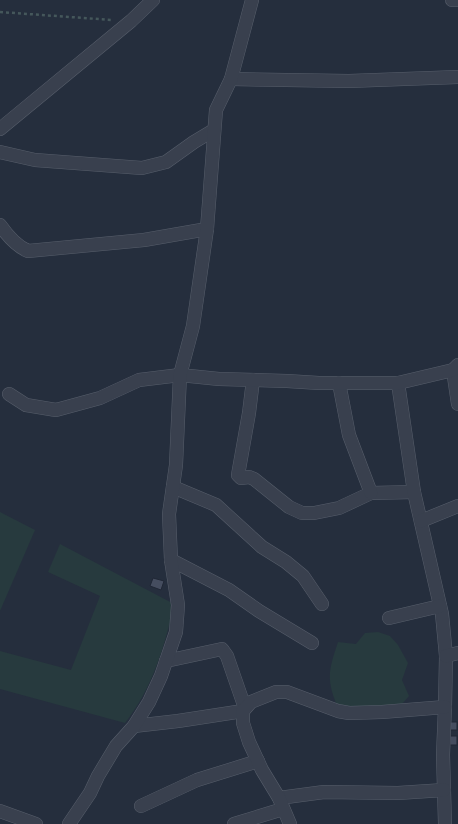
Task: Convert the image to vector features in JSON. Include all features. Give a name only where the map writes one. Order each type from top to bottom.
[{"type":"street","points":[[0,129],[131,21],[153,0]]},
{"type":"street","points":[[71,823],[90,793],[98,776],[116,746],[134,726],[149,702],[161,676],[176,632],[178,605],[171,560],[169,514],[176,465],[180,375],[193,326],[207,229],[216,110],[231,79],[252,0]]},
{"type":"street","points":[[452,0],[458,0]]},
{"type":"street","points":[[231,79],[349,81],[458,77]]},
{"type":"street","points":[[0,152],[35,160],[142,168],[166,162],[214,130]]},
{"type":"street","points":[[0,225],[7,235],[21,248],[28,250],[144,240],[207,229]]},
{"type":"street","points":[[9,394],[26,405],[56,410],[100,398],[139,380],[180,375],[219,379],[339,383],[398,383],[455,367],[458,404]]},
{"type":"street","points":[[253,380],[238,475],[241,478],[249,477],[254,479],[289,507],[302,513],[314,513],[339,508],[371,493],[414,492]]},
{"type":"street","points":[[339,383],[349,435],[371,493]]},
{"type":"street","points":[[398,383],[414,492],[452,654],[445,707],[443,755],[445,824]]},
{"type":"street","points":[[173,487],[216,505],[262,547],[286,562],[303,576],[322,604]]},
{"type":"street","points":[[421,521],[458,506]]},
{"type":"street","points":[[171,560],[229,590],[260,612],[312,643]]},
{"type":"street","points":[[389,618],[440,606]]},
{"type":"street","points":[[166,661],[222,649],[227,656],[244,709],[243,723],[249,742],[269,783],[281,803],[290,824]]},
{"type":"street","points":[[134,726],[178,721],[244,709],[251,702],[276,692],[292,693],[338,712],[349,713],[445,707]]},
{"type":"street","points":[[141,806],[197,780],[258,761]]},
{"type":"street","points":[[234,824],[281,803],[324,792],[398,793],[444,790]]},
{"type":"street","points":[[0,811],[36,824]]},
{"type":"path","points":[[0,12],[131,21]]},
{"type":"green space","points":[[0,512],[35,530],[0,611]]},
{"type":"green space","points":[[60,544],[174,604],[162,651],[150,681],[143,696],[125,723],[0,689],[0,651],[71,670],[100,596],[48,572]]},
{"type":"green space","points":[[378,632],[390,636],[398,645],[408,663],[402,680],[409,696],[402,704],[390,710],[339,710],[330,683],[330,669],[338,642],[356,644],[365,633]]},
{"type":"building","points":[[153,578],[164,581],[161,590],[150,586]]},
{"type":"building","points":[[450,722],[457,722],[457,730],[450,730]]},
{"type":"building","points":[[450,736],[457,736],[457,745],[450,745]]}]
